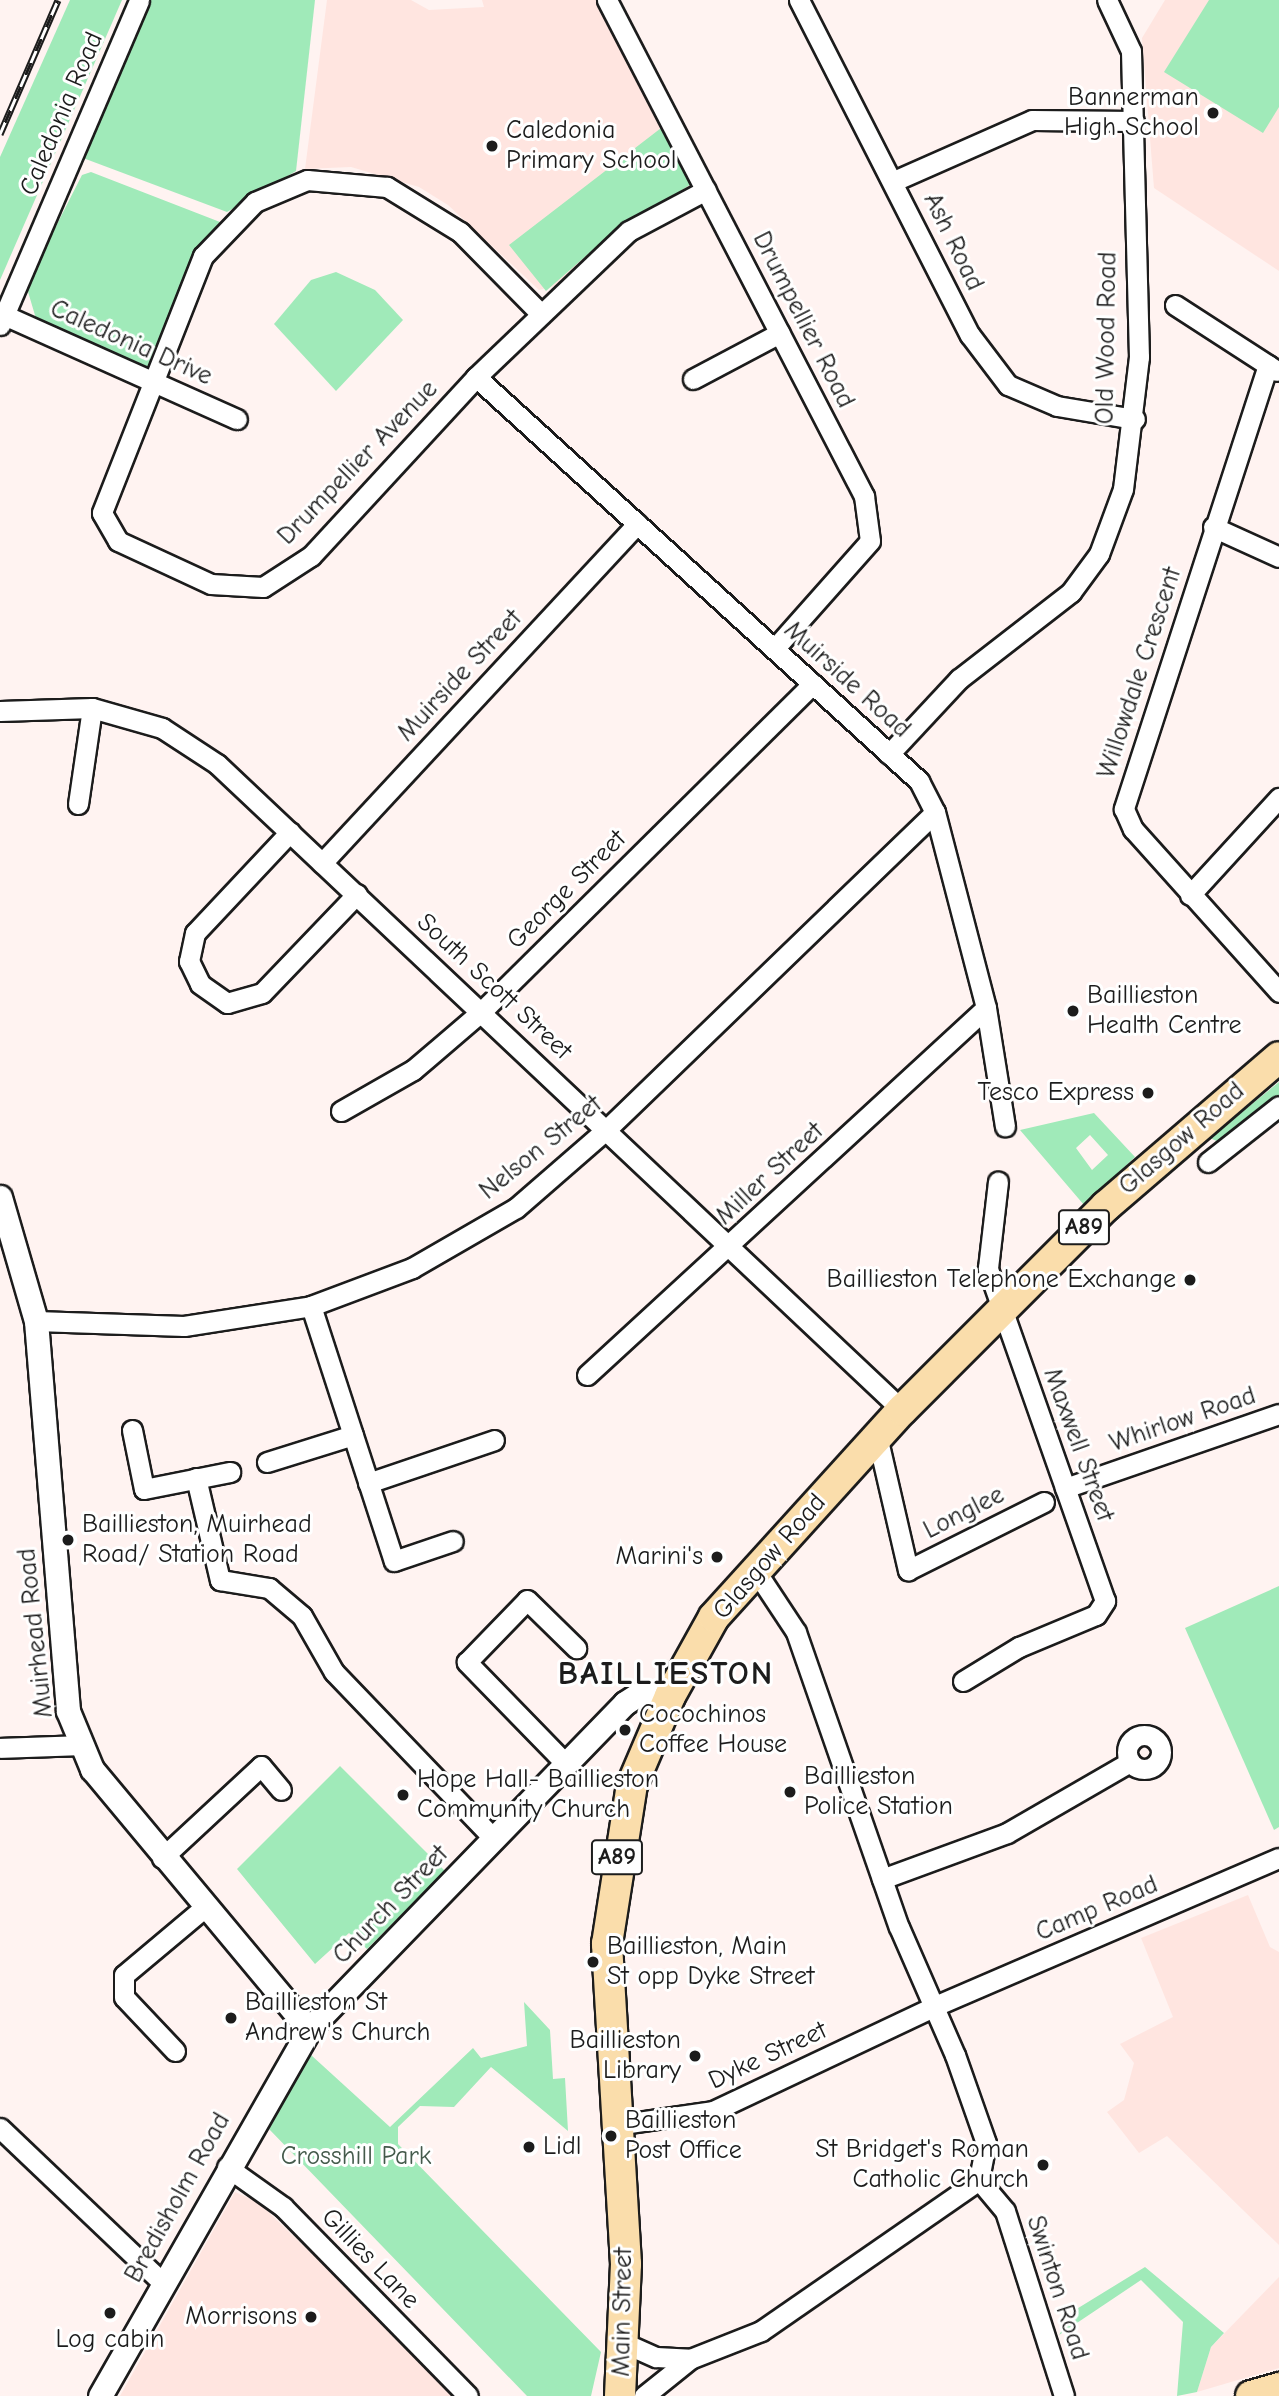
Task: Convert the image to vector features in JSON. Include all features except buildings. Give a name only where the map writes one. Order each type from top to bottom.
[{"type":"main road","name":"Glasgow Road","points":[[624,2228],[607,1944],[612,1880],[632,1785],[670,1696],[714,1617],[877,1436],[1001,1307],[1148,1168],[1279,1057]]},
{"type":"main road","name":"Main Street","points":[[620,2396],[624,2343],[624,2228]]},
{"type":"main road","points":[[1251,2396],[1279,2388]]},
{"type":"street","name":"Caledonia Road","points":[[2,320],[139,0]]},
{"type":"street","name":"Drumpellier Road","points":[[607,0],[864,496],[870,541],[774,649]]},
{"type":"street","name":"Ash Road","points":[[799,0],[894,181],[970,335],[1008,384],[1057,406],[1135,419]]},
{"type":"street","name":"Old Wood Road","points":[[889,754],[959,679],[1071,592],[1099,554],[1123,489],[1135,419],[1134,121],[1131,51],[1107,0]]},
{"type":"street","points":[[894,181],[1032,120],[1134,121]]},
{"type":"street","name":"Drumpellier Avenue","points":[[541,314],[460,232],[387,187],[307,180],[255,202],[217,238],[203,256],[149,380],[102,513],[118,541],[211,584],[263,587],[311,556],[476,377],[629,231],[706,190]]},
{"type":"street","points":[[1175,305],[1273,368]]},
{"type":"street","name":"Caledonia Drive","points":[[2,320],[237,419]]},
{"type":"street","points":[[693,379],[780,333]]},
{"type":"street","name":"Willowdale Crescent","points":[[1273,368],[1213,527],[1125,809],[1133,829],[1279,992]]},
{"type":"street","name":"Muirside Road","points":[[476,377],[919,781],[935,812],[986,1007],[1005,1126]]},
{"type":"street","name":"Muirside Street","points":[[322,863],[637,524]]},
{"type":"street","points":[[1213,527],[1279,557]]},
{"type":"street","name":"George Street","points":[[341,1111],[414,1070],[482,1011],[812,684]]},
{"type":"street","points":[[78,804],[92,708]]},
{"type":"street","name":"South Scott Street","points":[[0,711],[92,708],[162,728],[217,764],[482,1011],[902,1410]]},
{"type":"street","points":[[1190,895],[1279,798]]},
{"type":"street","name":"Nelson Street","points":[[36,1321],[184,1326],[311,1306],[412,1268],[516,1208],[607,1129],[935,812]]},
{"type":"street","points":[[290,832],[195,933],[189,961],[200,984],[227,1003],[262,993],[357,894]]},
{"type":"street","name":"Miller Street","points":[[587,1375],[732,1247],[986,1007]]},
{"type":"street","name":"Glasgow Road","points":[[1208,1162],[1279,1106]]},
{"type":"street","name":"Maxwell Street","points":[[963,1681],[1019,1647],[1096,1615],[1105,1601],[988,1268],[998,1182]]},
{"type":"street","name":"Muirhead Road","points":[[0,1197],[36,1321],[68,1711],[81,1745],[162,1858],[309,2029]]},
{"type":"street","points":[[311,1306],[394,1560],[453,1541]]},
{"type":"street","name":"Whirlow Road","points":[[1065,1488],[1279,1414]]},
{"type":"street","points":[[132,1430],[144,1489],[230,1472]]},
{"type":"street","points":[[267,1462],[353,1436]]},
{"type":"street","name":"Longlee","points":[[877,1436],[908,1570],[1044,1502]]},
{"type":"street","points":[[369,1483],[494,1440]]},
{"type":"street","points":[[196,1478],[220,1580],[269,1588],[302,1616],[334,1672],[494,1839]]},
{"type":"street","points":[[644,2396],[690,2359],[761,2331],[979,2180],[986,2143],[882,1879],[796,1632],[755,1570]]},
{"type":"street","points":[[567,1765],[467,1662],[527,1600],[576,1648]]},
{"type":"street","name":"Church Street","points":[[309,2029],[625,1703],[639,1694],[670,1696]]},
{"type":"street","points":[[0,1748],[81,1745]]},
{"type":"street","points":[[882,1879],[1007,1833],[1130,1762]]},
{"type":"street","points":[[162,1858],[261,1766],[281,1790]]},
{"type":"street","name":"Camp Road","points":[[934,2006],[1279,1858]]},
{"type":"street","points":[[175,2051],[124,1997],[124,1975],[205,1908]]},
{"type":"street","name":"Dyke Street","points":[[616,2125],[713,2111],[934,2006]]},
{"type":"street","name":"Bredisholm Road","points":[[100,2396],[227,2167],[309,2029]]},
{"type":"street","points":[[0,2128],[163,2283]]},
{"type":"street","name":"Gillies Lane","points":[[227,2167],[284,2207],[468,2396]]},
{"type":"street","name":"Swinton Road","points":[[979,2180],[1006,2211],[1064,2396]]},
{"type":"street","points":[[624,2343],[656,2357],[690,2359]]},
{"type":"shaded area","name":"Caledonia Primary School","points":[[327,0],[411,0],[429,10],[484,7],[482,0],[602,0],[694,182],[652,217],[603,240],[559,285],[539,290],[448,205],[419,187],[351,167],[305,169]]},
{"type":"shaded area","name":"Bannerman High School","points":[[1165,0],[1279,0],[1279,271],[1154,188],[1142,38]]},
{"type":"shaded area","points":[[1248,1895],[1270,1947],[1279,1952],[1279,2245],[1167,2136],[1139,2153],[1107,2112],[1124,2100],[1134,2063],[1120,2044],[1173,2017],[1141,1938]]},
{"type":"shaded area","points":[[235,2192],[258,2202],[459,2396],[120,2396]]},
{"type":"shaded area","points":[[1279,2277],[1279,2368],[1197,2392],[1211,2347]]},
{"type":"green space","points":[[70,0],[122,0],[0,280],[0,157]]},
{"type":"green space","points":[[150,0],[315,0],[296,171],[227,212],[83,158]]},
{"type":"green space","points":[[1209,0],[1279,0],[1279,107],[1263,133],[1164,72]]},
{"type":"green space","points":[[665,125],[694,182],[595,248],[546,291],[509,245]]},
{"type":"green space","points":[[91,172],[220,222],[197,252],[148,370],[37,322],[26,285],[82,175]]},
{"type":"green space","points":[[336,272],[375,290],[403,320],[336,391],[274,324],[311,280]]},
{"type":"green space","points":[[1279,1082],[1279,1101],[1221,1143],[1210,1138]]},
{"type":"green space","points":[[1094,1113],[1135,1157],[1084,1205],[1020,1130]],"holes":[[[1090,1135],[1108,1155],[1092,1170],[1076,1148]]]},
{"type":"green space","points":[[1279,1586],[1279,1827],[1274,1830],[1185,1628]]},
{"type":"green space","points":[[340,1766],[445,1871],[367,1949],[349,1933],[315,1964],[237,1869]]},
{"type":"green space","name":"Crosshill Park","points":[[524,2002],[550,2030],[553,2079],[565,2078],[568,2131],[491,2067],[454,2107],[420,2106],[398,2127],[398,2144],[601,2352],[591,2396],[527,2396],[269,2129],[311,2055],[390,2127],[473,2048],[481,2058],[527,2046]]},
{"type":"green space","points":[[1145,2267],[1224,2333],[1211,2347],[1197,2392],[1177,2396],[1183,2322],[1141,2280],[1059,2335],[1075,2310]]},
{"type":"railway","points":[[0,134],[58,0]]},
{"type":"place","name":"Bannerman High School","points":[[1213,113]]},
{"type":"place","name":"Caledonia Primary School","points":[[492,146]]},
{"type":"place","name":"Baillieston Health Centre","points":[[1073,1011]]},
{"type":"place","name":"Tesco Express","points":[[1148,1093]]},
{"type":"place","name":"Baillieston Telephone Exchange","points":[[1190,1280]]},
{"type":"place","name":"Baillieston, Muirhead Road/ Station Road","points":[[68,1540]]},
{"type":"place","name":"Marini's","points":[[717,1557]]},
{"type":"place","name":"Cocochinos Coffee House","points":[[625,1730]]},
{"type":"place","name":"Baillieston Police Station","points":[[790,1792]]},
{"type":"place","name":"Hope Hall- Baillieston Community Church","points":[[403,1795]]},
{"type":"place","name":"Baillieston, Main St opp Dyke Street","points":[[593,1962]]},
{"type":"place","name":"Baillieston St Andrew's Church","points":[[231,2018]]},
{"type":"place","name":"Baillieston Library","points":[[695,2056]]},
{"type":"place","name":"Baillieston Post Office","points":[[611,2136]]},
{"type":"place","name":"Lidl","points":[[529,2147]]},
{"type":"place","name":"St Bridget's Roman Catholic Church","points":[[1043,2165]]},
{"type":"place","name":"Log cabin","points":[[110,2313]]},
{"type":"place","name":"Morrisons","points":[[311,2317]]},
{"type":"district","name":"BAILLIESTON","points":[[666,1674]]}]
